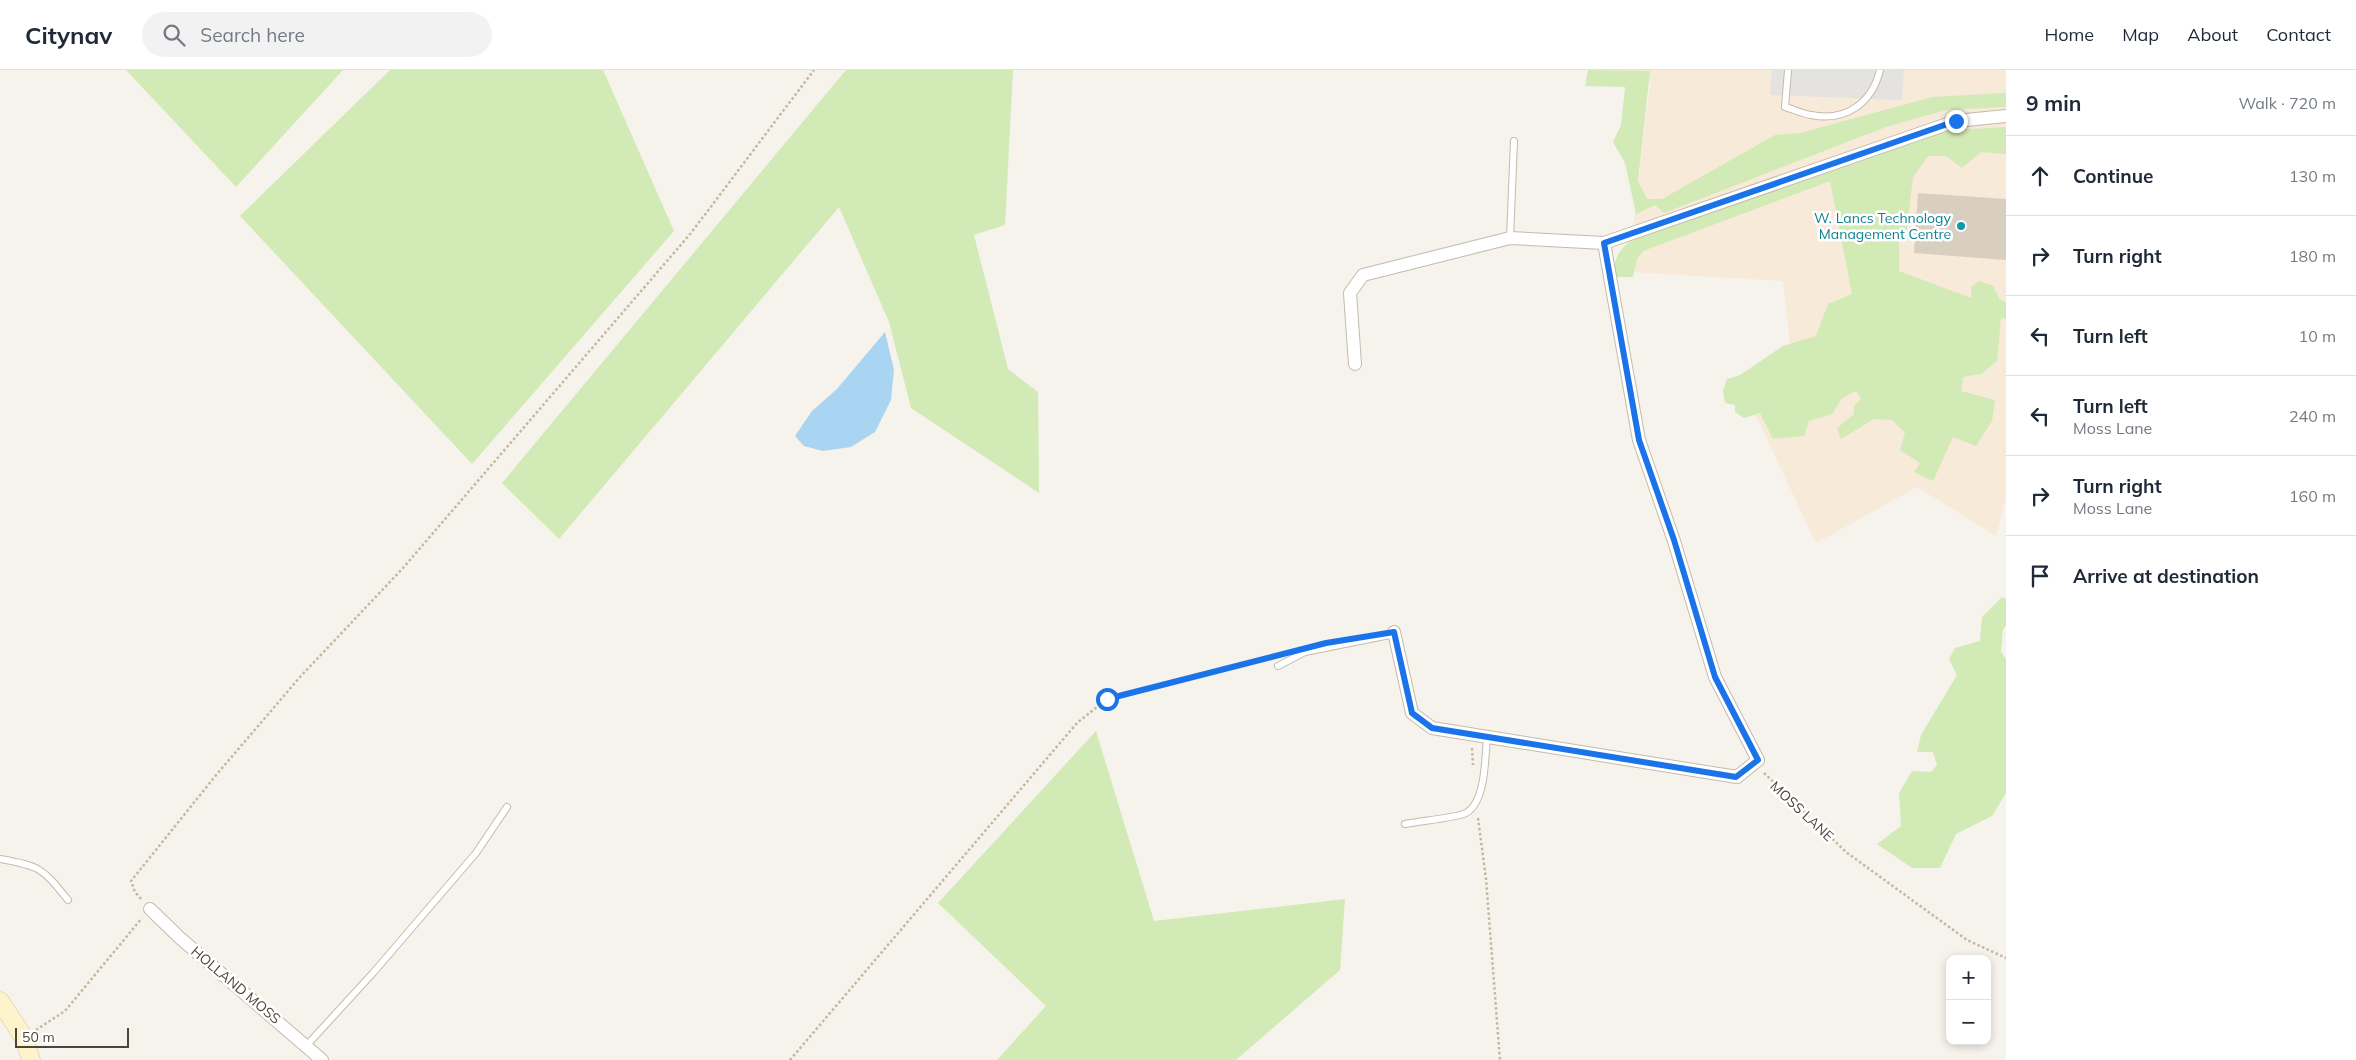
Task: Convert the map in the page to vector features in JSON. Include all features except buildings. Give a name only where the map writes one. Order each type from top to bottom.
[{"type":"street","points":[[1355,364],[1350,293],[1363,275],[1510,238],[1604,243],[1956,121],[2006,116]]},
{"type":"street","points":[[1395,633],[1412,713],[1432,728],[1736,777],[1758,760],[1715,677],[1674,540],[1639,440],[1604,243]]},
{"type":"street","name":"HOLLAND MOSS","points":[[150,908],[180,938],[307,1045],[322,1060]]},
{"type":"street","points":[[0,1000],[24,1038],[31,1060]]},
{"type":"lane","points":[[1788,70],[1785,107],[1811,115],[1835,116],[1864,103],[1876,87],[1880,70]]},
{"type":"lane","points":[[1510,238],[1514,141]]},
{"type":"lane","points":[[1278,666],[1305,652],[1395,633]]},
{"type":"lane","points":[[1405,824],[1466,813],[1476,803],[1481,788],[1487,737]]},
{"type":"lane","points":[[307,1045],[373,973],[476,853],[507,807]]},
{"type":"lane","points":[[0,859],[25,863],[45,872],[68,900]]},
{"type":"path","points":[[24,1038],[65,1011],[150,908],[135,892],[132,881],[217,774],[287,692],[416,553],[685,241],[814,70]]},
{"type":"path","points":[[790,1060],[1078,723],[1107,699],[1280,654]]},
{"type":"path","points":[[1471,734],[1474,773]]},
{"type":"path","name":"MOSS LANE","points":[[1758,760],[1767,777],[1846,852],[1967,940],[2006,958]]},
{"type":"path","points":[[1476,803],[1486,879],[1500,1060]]},
{"type":"shaded area","points":[[1613,70],[2006,70],[2006,498],[1996,536],[1917,487],[1816,543],[1741,384],[1790,346],[1783,281],[1628,272],[1650,82]]},
{"type":"shaded area","points":[[1772,70],[1904,70],[1902,100],[1770,95]]},
{"type":"green space","points":[[126,70],[343,70],[236,187]]},
{"type":"green space","points":[[390,70],[603,70],[674,231],[472,464],[240,216]]},
{"type":"green space","points":[[846,70],[1013,70],[1005,225],[974,235],[1008,369],[1038,392],[1039,493],[911,408],[889,322],[839,207],[559,539],[502,483]]},
{"type":"green space","points":[[1588,70],[1650,71],[1638,181],[1647,199],[1662,199],[1775,135],[1800,133],[1932,97],[2006,93],[2006,107],[1946,110],[1886,127],[1664,213],[1655,205],[1636,214],[1625,163],[1613,142],[1621,125],[1625,87],[1585,86]]},
{"type":"green space","points":[[2006,127],[2006,154],[1981,152],[1962,168],[1946,156],[1928,156],[1913,177],[1906,236],[1899,237],[1899,271],[1971,298],[1971,287],[1979,281],[1993,286],[2000,300],[2006,302],[2006,319],[2001,318],[1997,361],[1981,374],[1963,377],[1961,391],[1995,400],[1992,421],[1976,446],[1953,437],[1933,481],[1914,472],[1920,463],[1900,450],[1905,433],[1892,420],[1874,419],[1841,439],[1837,428],[1854,414],[1854,406],[1861,399],[1856,391],[1842,398],[1832,414],[1809,421],[1804,436],[1773,439],[1760,413],[1744,418],[1735,412],[1735,405],[1725,403],[1723,391],[1727,379],[1740,375],[1783,346],[1816,336],[1828,304],[1852,294],[1830,181],[1643,251],[1637,259],[1633,277],[1613,277],[1618,254],[1625,245],[1636,238],[1919,132]]},
{"type":"green space","points":[[2002,597],[2006,599],[2006,626],[2003,629],[2001,652],[2006,659],[2006,793],[1992,816],[1956,834],[1940,868],[1912,868],[1877,844],[1901,826],[1899,793],[1912,771],[1931,772],[1937,765],[1933,752],[1917,752],[1921,735],[1957,675],[1949,659],[1955,648],[1980,641],[1982,617]]},
{"type":"green space","points":[[1096,731],[1154,921],[1345,899],[1340,970],[1236,1060],[997,1060],[1046,1006],[938,903]]},
{"type":"water","points":[[885,332],[894,370],[891,400],[875,432],[851,447],[823,451],[804,446],[795,436],[812,411],[837,389]]},
{"type":"place","name":"W. Lancs Technology Management Centre","points":[[1961,226]]},
{"type":"route","points":[[1107,699],[1326,643],[1394,632],[1412,713],[1432,728],[1736,777],[1758,760],[1715,677],[1674,540],[1639,440],[1604,243],[1956,121]]}]
